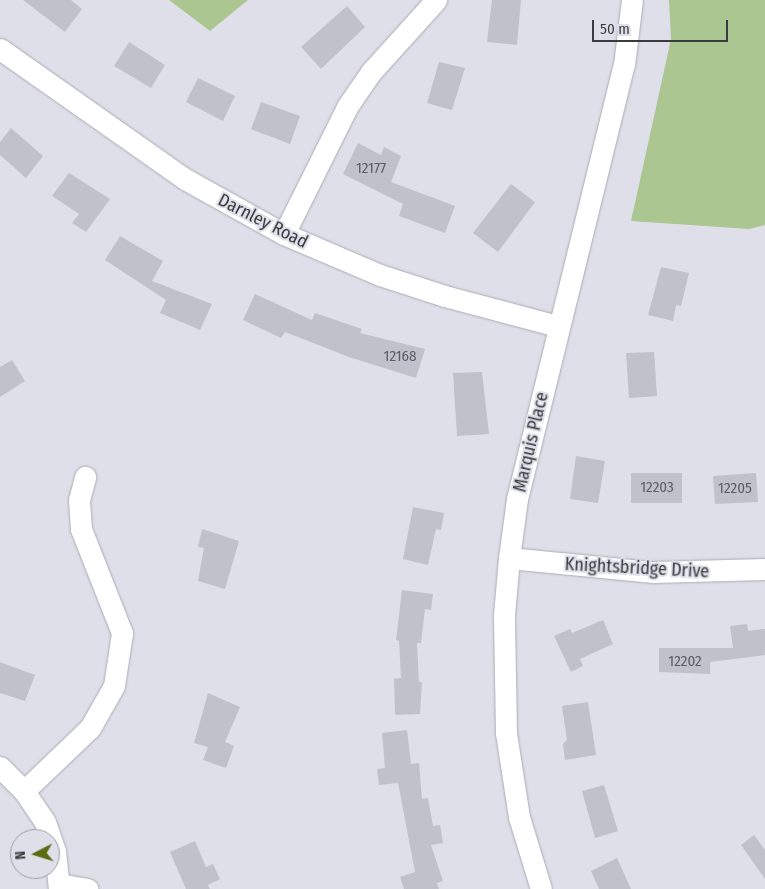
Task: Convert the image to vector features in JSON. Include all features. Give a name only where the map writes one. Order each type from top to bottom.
[{"type":"street","points":[[284,234],[347,107],[371,72],[436,0]]},
{"type":"street","name":"Marquis Place","points":[[541,889],[519,817],[506,733],[504,615],[509,558],[517,499],[558,326],[624,65],[632,0]]},
{"type":"street","name":"Darnley Road","points":[[0,50],[186,179],[284,234],[390,278],[445,296],[558,326]]},
{"type":"street","points":[[24,791],[90,728],[114,686],[122,633],[81,529],[79,500],[86,477]]},
{"type":"street","name":"Knightsbridge Drive","points":[[509,558],[653,572],[765,569]]},
{"type":"street","points":[[0,767],[24,791],[45,822],[55,851],[59,886],[88,889]]},
{"type":"green space","points":[[169,0],[248,0],[210,31]]},
{"type":"green space","points":[[669,0],[765,0],[765,225],[749,229],[631,221],[671,39]]},
{"type":"building","points":[[23,0],[71,0],[82,9],[65,32]]},
{"type":"building","points":[[492,0],[521,0],[517,45],[487,42]]},
{"type":"building","points":[[347,6],[365,27],[321,69],[301,47]]},
{"type":"building","points":[[129,42],[165,65],[151,88],[114,66]]},
{"type":"building","points":[[439,62],[465,68],[452,110],[427,103]]},
{"type":"building","points":[[198,78],[235,96],[223,121],[186,102]]},
{"type":"building","points":[[261,102],[300,116],[290,144],[251,129]]},
{"type":"building","points":[[11,128],[43,156],[26,178],[0,155],[0,142]]},
{"type":"building","points":[[358,143],[381,155],[384,147],[401,156],[391,182],[455,206],[445,233],[399,216],[403,204],[343,174]]},
{"type":"building","points":[[69,173],[110,199],[86,232],[72,223],[79,214],[52,196]]},
{"type":"building","points":[[511,184],[535,202],[498,252],[473,233]]},
{"type":"building","points":[[120,236],[163,261],[152,281],[212,304],[200,330],[160,313],[166,300],[105,260]]},
{"type":"building","points":[[661,267],[689,273],[681,306],[676,305],[673,321],[648,315]]},
{"type":"building","points":[[255,294],[312,320],[315,313],[362,329],[360,333],[425,349],[416,378],[349,357],[285,332],[281,338],[243,320]]},
{"type":"building","points":[[654,352],[657,396],[629,398],[626,353]]},
{"type":"building","points":[[12,360],[25,381],[0,397],[0,367]]},
{"type":"building","points":[[482,372],[489,434],[457,436],[453,373]]},
{"type":"building","points":[[576,456],[605,461],[598,503],[570,499]]},
{"type":"building","points":[[631,473],[682,473],[682,503],[631,503]]},
{"type":"building","points":[[756,473],[758,502],[715,504],[713,476]]},
{"type":"building","points":[[413,507],[444,513],[441,530],[436,529],[428,565],[403,559]]},
{"type":"building","points":[[202,529],[239,541],[225,589],[198,581],[204,548],[198,547]]},
{"type":"building","points":[[402,590],[433,594],[431,610],[425,609],[421,643],[417,643],[419,682],[422,682],[420,714],[395,715],[394,679],[401,678],[399,641],[396,640]]},
{"type":"building","points":[[603,620],[613,644],[580,659],[583,666],[571,672],[554,636],[570,629],[572,633]]},
{"type":"building","points":[[747,624],[748,631],[765,629],[765,655],[710,662],[710,674],[659,672],[659,648],[733,648],[730,626]]},
{"type":"building","points":[[0,662],[35,675],[25,701],[0,693]]},
{"type":"building","points":[[208,693],[240,707],[225,742],[234,746],[226,768],[203,760],[208,747],[194,743]]},
{"type":"building","points":[[588,702],[596,755],[565,760],[563,744],[567,740],[562,706]]},
{"type":"building","points":[[407,730],[411,764],[419,763],[422,799],[428,798],[433,826],[440,825],[443,843],[431,845],[443,881],[437,883],[439,889],[404,889],[400,877],[415,872],[398,783],[379,785],[377,769],[385,768],[382,733]]},
{"type":"building","points":[[604,785],[618,831],[595,838],[582,791]]},
{"type":"building","points":[[754,835],[765,850],[765,879],[741,845]]},
{"type":"building","points":[[195,841],[206,867],[213,864],[220,879],[208,885],[210,889],[186,889],[170,852]]},
{"type":"building","points":[[617,858],[631,889],[599,889],[591,871]]}]
